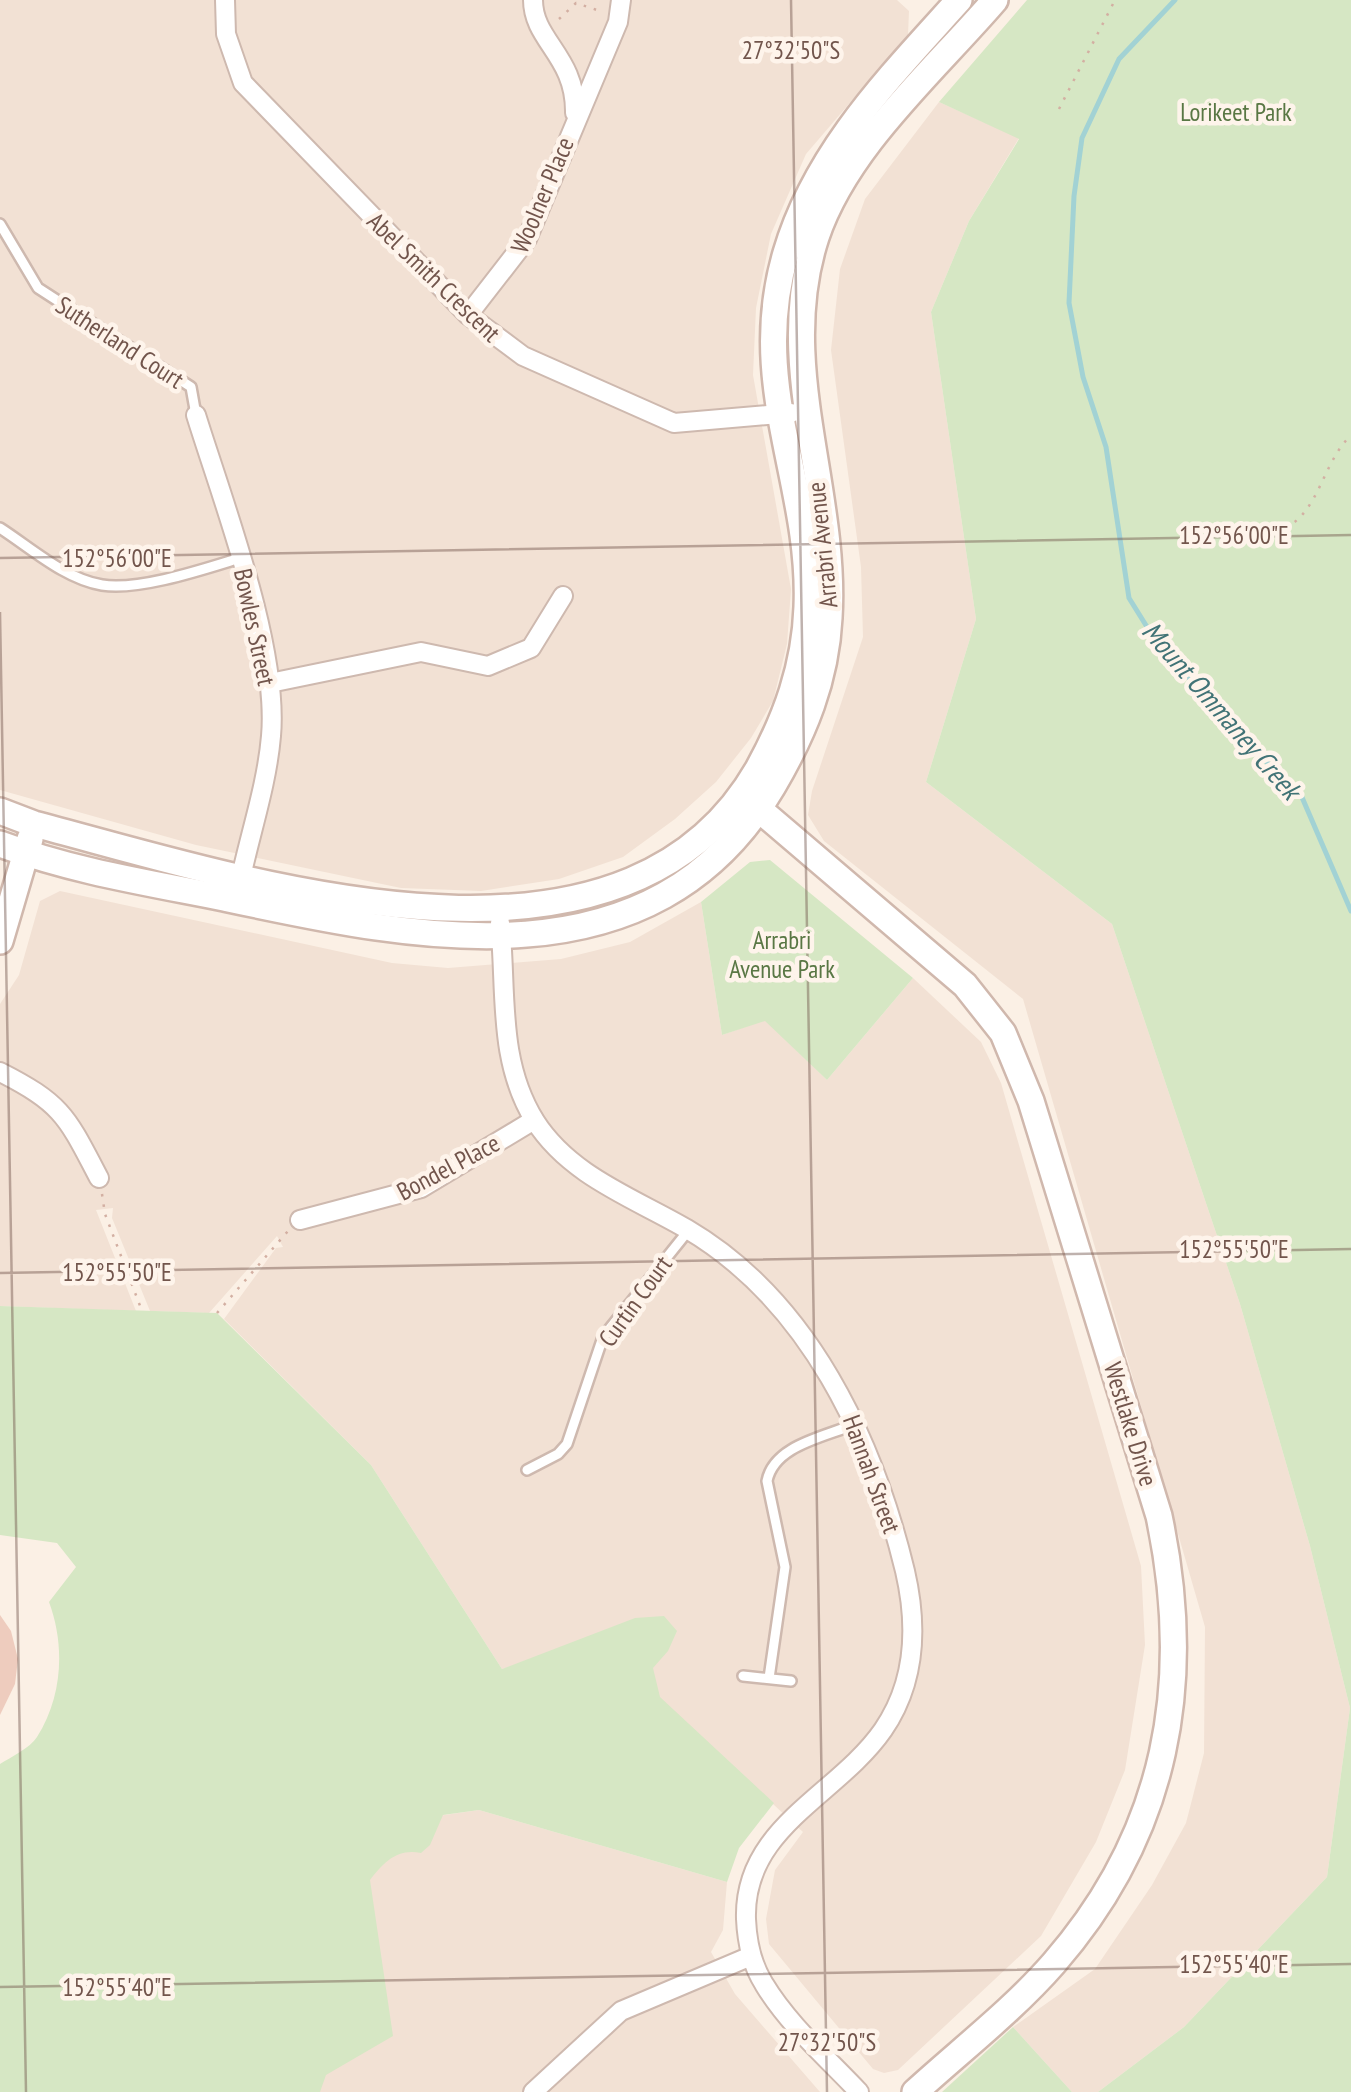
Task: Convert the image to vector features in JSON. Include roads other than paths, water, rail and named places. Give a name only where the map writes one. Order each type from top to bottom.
[{"type":"street","name":"Abel Smith Crescent","points":[[226,0],[226,34],[243,83],[468,315],[522,356],[674,422],[806,410]]},
{"type":"street","name":"Woolner Place","points":[[533,0],[543,33],[568,70],[574,118]]},
{"type":"street","name":"Arrabri Avenue","points":[[0,844],[236,901],[425,936],[501,936],[575,928],[636,910],[677,888],[721,853],[750,803],[804,729],[826,654],[830,590],[806,410],[800,321],[808,265],[826,213],[863,150],[995,0]]},
{"type":"street","name":"Arrabri Avenue","points":[[0,811],[34,824],[344,901],[392,907],[498,908],[602,892],[656,868],[750,803],[783,724],[800,668],[808,606],[771,340],[779,282],[794,230],[828,155],[949,3]]},
{"type":"street","points":[[949,3],[970,28]]},
{"type":"street","name":"Woolner Place","points":[[468,315],[521,250],[620,9]]},
{"type":"street","name":"Bowles Street","points":[[196,415],[240,558],[270,683],[271,736],[236,901]]},
{"type":"street","points":[[270,683],[421,652],[488,666],[531,648],[563,596]]},
{"type":"street","name":"Westlake Drive","points":[[750,803],[965,984],[1003,1033],[1017,1059],[1058,1184],[1154,1501],[1170,1570],[1176,1664],[1170,1716],[1164,1755],[1135,1839],[1086,1924],[1055,1962],[915,2092]]},
{"type":"street","points":[[0,941],[34,824]]},
{"type":"street","name":"Hannah Street","points":[[498,908],[507,1051],[534,1120],[576,1167],[689,1230],[776,1304],[814,1352],[856,1424],[904,1568],[912,1606],[910,1665],[898,1703],[881,1733],[782,1826],[763,1852],[747,1890],[751,1956],[774,1999],[859,2092]]},
{"type":"street","points":[[0,1072],[43,1094],[62,1109],[99,1178]]},
{"type":"street","name":"Bondel Place","points":[[300,1220],[421,1188],[534,1120]]},
{"type":"street","points":[[533,2092],[621,2011],[751,1956]]},
{"type":"lane","name":"Sutherland Court","points":[[0,224],[38,288],[191,387],[196,415]]},
{"type":"lane","points":[[0,528],[72,574],[103,585],[127,584],[240,558]]},
{"type":"lane","name":"Curtin Court","points":[[527,1470],[567,1444],[603,1337],[689,1230]]},
{"type":"lane","points":[[769,1678],[785,1567],[767,1481],[769,1469],[778,1456],[856,1424]]},
{"type":"lane","points":[[743,1676],[791,1681]]},
{"type":"waterway","name":"Mount Ommaney Creek","points":[[1175,0],[1119,59],[1082,138],[1074,196],[1069,303],[1083,377],[1106,447],[1129,598],[1157,643],[1253,749],[1301,795],[1351,911]]},
{"type":"park label","name":"Lorikeet Park","points":[[1236,112]]},
{"type":"park label","name":"Arrabri Avenue Park","points":[[782,954]]}]
